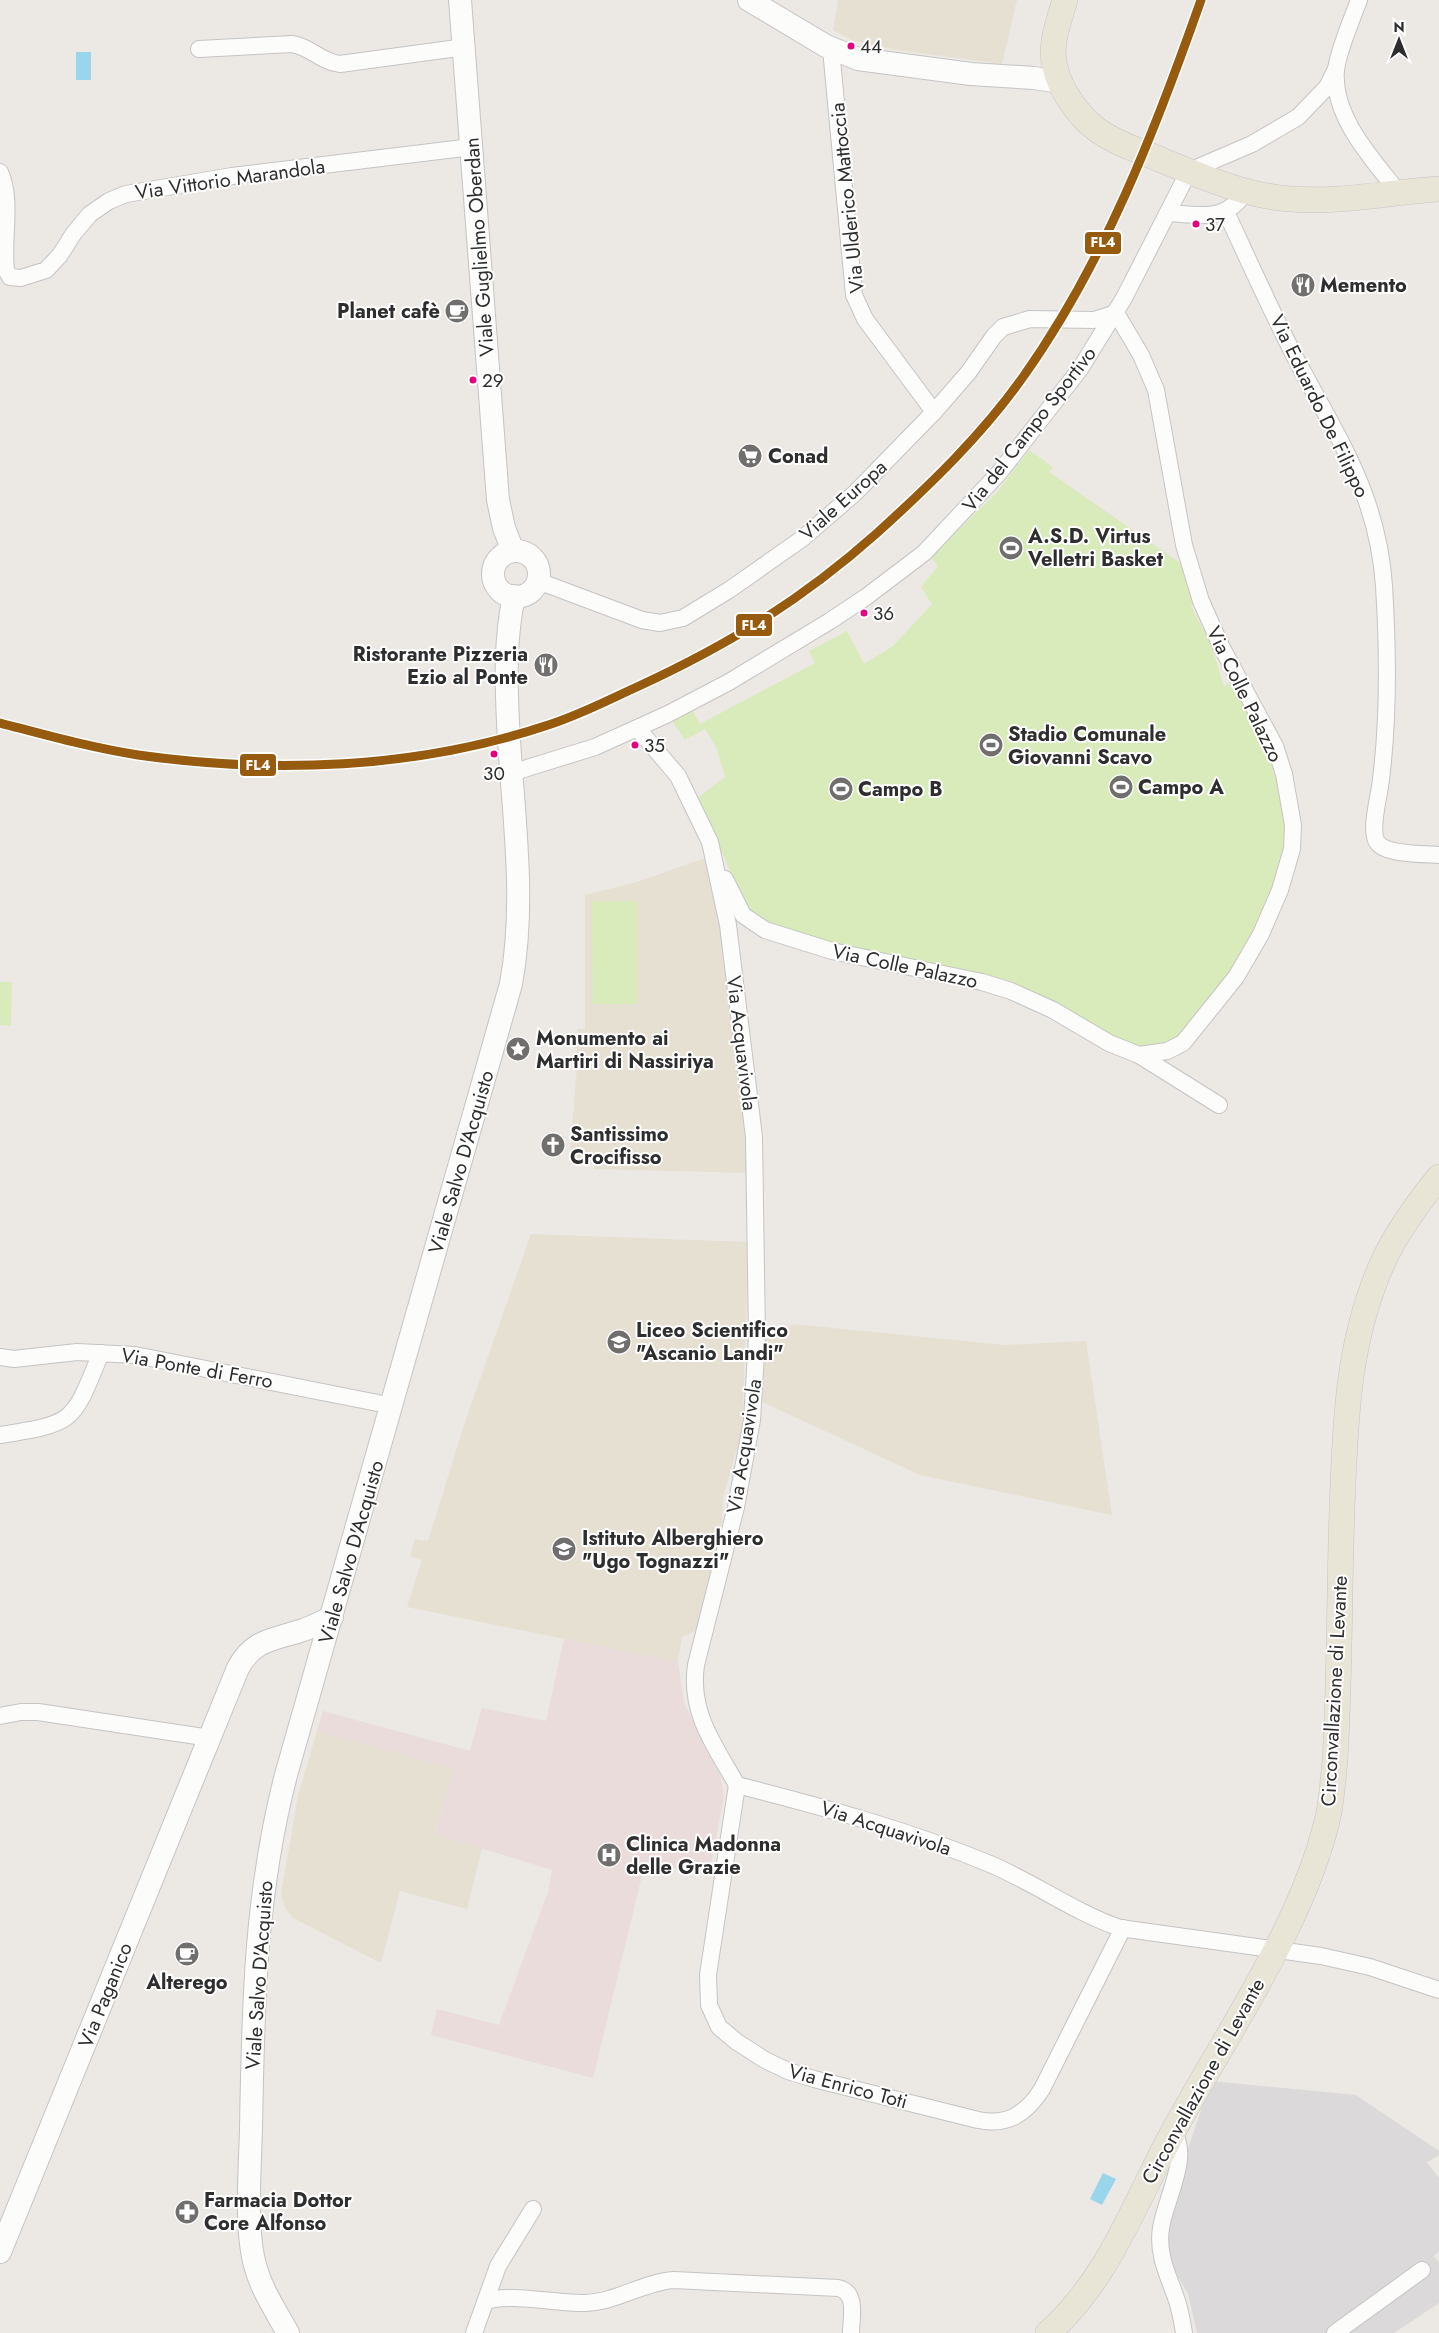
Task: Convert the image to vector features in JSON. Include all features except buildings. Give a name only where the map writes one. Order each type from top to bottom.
[{"type":"main road","name":"Viale Guglielmo Oberdan","points":[[460,0],[498,500],[504,528],[513,551]]},
{"type":"main road","points":[[749,0],[782,10],[831,49],[851,57],[875,62],[971,74],[1061,82]]},
{"type":"main road","points":[[1059,5],[1053,60],[1061,82],[1084,118],[1096,129],[1119,142],[1185,170],[1246,191],[1274,198],[1313,200],[1439,189]]},
{"type":"main road","points":[[1021,77],[1040,62],[1055,39]]},
{"type":"main road","points":[[513,551],[523,551],[535,560],[538,567],[538,581],[530,592],[514,596],[504,593],[499,588],[493,575],[497,561],[502,556],[513,551]]},
{"type":"main road","points":[[511,774],[506,642],[514,596]]},
{"type":"main road","name":"Viale Salvo D'Acquisto","points":[[288,2333],[260,2281],[251,2250],[250,2142],[255,1966],[260,1910],[273,1827],[506,1003],[515,960],[520,894],[511,774]]},
{"type":"main road","name":"Circonvallazione di Levante","points":[[1048,2333],[1076,2304],[1103,2265],[1173,2132],[1277,1948],[1314,1861],[1326,1826],[1331,1796],[1336,1736],[1344,1438],[1352,1362],[1365,1311],[1383,1262],[1404,1224],[1439,1176]]},
{"type":"main road","name":"Via Paganico","points":[[0,2252],[238,1668],[250,1651],[262,1642],[305,1630],[332,1617]]},
{"type":"street","points":[[1185,170],[1252,144],[1298,117],[1324,91],[1336,69],[1358,0]]},
{"type":"street","points":[[199,49],[292,44],[305,48],[324,60],[340,64],[464,47]]},
{"type":"street","name":"Via Ulderico Mattoccia","points":[[831,49],[854,295],[865,319],[934,412]]},
{"type":"street","points":[[1336,69],[1338,90],[1346,117],[1363,146],[1398,192]]},
{"type":"street","name":"Via Vittorio Marandola","points":[[0,172],[6,198],[6,270],[10,277],[17,279],[46,270],[60,255],[86,218],[109,200],[126,194],[232,176],[472,147]]},
{"type":"street","name":"Via del Campo Sportivo","points":[[511,774],[581,752],[638,730],[729,682],[830,621],[866,597],[924,553],[973,503],[1012,458],[1061,394],[1116,313],[1169,213],[1185,170]]},
{"type":"street","points":[[1169,213],[1206,215],[1226,212],[1239,202],[1246,191]]},
{"type":"street","name":"Via Eduardo De Filippo","points":[[1226,212],[1296,358],[1353,465],[1377,532],[1383,580],[1386,674],[1382,769],[1374,828],[1376,840],[1380,845],[1390,850],[1439,855]]},
{"type":"street","name":"Viale Europa","points":[[538,581],[642,620],[660,622],[682,618],[729,590],[803,538],[855,493],[934,412],[968,373],[994,336],[1003,327],[1030,319],[1094,320],[1116,313]]},
{"type":"street","name":"Via Colle Palazzo","points":[[1116,313],[1141,355],[1156,390],[1184,545],[1201,601],[1220,646],[1276,746],[1286,783],[1293,825],[1292,849],[1280,890],[1261,934],[1236,978],[1184,1043],[1167,1051],[1139,1055]]},
{"type":"street","name":"Via Acquavivola","points":[[638,730],[678,776],[710,842],[728,925],[754,1132],[756,1362],[752,1420],[742,1478],[696,1665],[694,1692],[701,1720],[737,1785],[873,1821],[966,1854],[1018,1877],[1095,1918],[1123,1928],[1277,1948],[1359,1964],[1439,1990]]},
{"type":"street","name":"Via Colle Palazzo","points":[[710,842],[740,911],[750,922],[760,928],[838,953],[973,980],[1011,991],[1053,1010],[1109,1044],[1139,1055],[1219,1105]]},
{"type":"street","name":"Via Ponte di Ferro","points":[[0,1357],[14,1359],[67,1353],[101,1353],[155,1358],[393,1406]]},
{"type":"street","points":[[0,1435],[48,1427],[68,1418],[80,1404],[101,1353]]},
{"type":"street","points":[[0,1716],[21,1712],[38,1712],[210,1738]]},
{"type":"street","name":"Via Enrico Toti","points":[[737,1785],[708,1975],[709,2005],[715,2021],[726,2035],[758,2056],[788,2071],[978,2120],[995,2122],[1010,2119],[1027,2109],[1042,2089],[1123,1928]]},
{"type":"street","points":[[1173,2132],[1179,2143],[1180,2159],[1164,2215],[1160,2246],[1162,2261],[1178,2304],[1184,2333]]},
{"type":"street","points":[[474,2333],[498,2266],[533,2209]]},
{"type":"street","points":[[1335,2333],[1422,2270]]},
{"type":"street","points":[[485,2302],[500,2298],[561,2303],[592,2303],[609,2300],[654,2283],[674,2280],[838,2288],[846,2290],[850,2296],[851,2333]]},
{"type":"shaded area","points":[[838,0],[1017,0],[1002,64],[897,50],[853,41],[833,30]]},
{"type":"shaded area","points":[[708,857],[724,930],[747,1135],[748,1173],[594,1169],[594,1164],[569,1164],[577,1067],[577,1029],[585,1029],[585,895],[637,882]]},
{"type":"shaded area","points":[[531,1234],[749,1242],[742,1432],[723,1497],[722,1521],[697,1630],[682,1637],[678,1662],[407,1607],[422,1560],[410,1556],[415,1539],[428,1541],[465,1422]]},
{"type":"shaded area","points":[[792,1324],[1005,1345],[1086,1341],[1112,1515],[920,1475],[762,1402],[766,1339]]},
{"type":"shaded area","name":"Clinica Madonna delle Grazie","points":[[564,1639],[678,1662],[684,1703],[720,1775],[724,1795],[709,1875],[645,1863],[593,2078],[431,2035],[437,2009],[499,2025],[548,1892],[552,1870],[435,1834],[455,1769],[317,1731],[323,1711],[470,1751],[482,1708],[546,1721]]},
{"type":"shaded area","points":[[317,1731],[455,1769],[435,1833],[482,1848],[467,1909],[400,1891],[381,1963],[293,1918],[285,1908],[281,1894],[298,1796]]},
{"type":"shaded area","points":[[1211,2081],[1356,2095],[1439,2151],[1439,2155],[1427,2162],[1439,2178],[1439,2251],[1434,2256],[1439,2263],[1439,2303],[1394,2333],[1197,2333],[1188,2294],[1164,2253],[1165,2216]]},
{"type":"green space","name":"Stadio Comunale Giovanni Scavo","points":[[1029,450],[1053,467],[1049,472],[1183,565],[1196,603],[1191,606],[1212,647],[1224,687],[1231,682],[1272,754],[1275,767],[1272,771],[1279,780],[1289,832],[1282,868],[1262,915],[1237,964],[1175,1041],[1160,1047],[1139,1047],[1109,1041],[1013,983],[825,945],[753,917],[742,900],[723,854],[695,800],[725,777],[717,749],[705,729],[685,740],[673,722],[692,710],[700,724],[815,663],[809,651],[847,631],[864,664],[893,646],[932,604],[921,587],[938,566],[931,557],[997,492]]},
{"type":"green space","points":[[592,901],[637,901],[637,1004],[593,1004]]},
{"type":"green space","points":[[0,982],[12,982],[11,1026],[0,1025]]},
{"type":"water","points":[[76,52],[91,52],[91,80],[76,80]]},
{"type":"water","points":[[1103,2173],[1116,2179],[1102,2205],[1090,2199]]},
{"type":"transit line","name":"FL4","points":[[0,723],[104,749],[189,761],[240,765],[292,766],[395,759],[446,751],[496,740],[569,718],[672,670],[735,637],[821,579],[877,533],[916,497],[973,439],[1023,377],[1079,288],[1103,242],[1146,147],[1201,0]]},
{"type":"place","name":"44","points":[[851,46]]},
{"type":"place","name":"37","points":[[1196,224]]},
{"type":"place","name":"Memento","points":[[1303,285]]},
{"type":"place","name":"Planet cafè","points":[[457,311]]},
{"type":"place","name":"29","points":[[473,380]]},
{"type":"place","name":"Conad","points":[[750,456]]},
{"type":"place","name":"A.S.D. Virtus Velletri Basket","points":[[1011,548]]},
{"type":"place","name":"36","points":[[864,613]]},
{"type":"place","name":"Ristorante Pizzeria Ezio al Ponte","points":[[546,665]]},
{"type":"place","name":"35","points":[[635,745]]},
{"type":"place","name":"Stadio Comunale Giovanni Scavo","points":[[991,745]]},
{"type":"place","name":"30","points":[[494,754]]},
{"type":"place","name":"Campo A","points":[[1121,787]]},
{"type":"place","name":"Campo B","points":[[841,789]]},
{"type":"place","name":"Monumento ai Martiri di Nassiriya","points":[[518,1049]]},
{"type":"place","name":"Santissimo Crocifisso","points":[[553,1145]]},
{"type":"place","name":"Liceo Scientifico \"Ascanio Landi\"","points":[[619,1342]]},
{"type":"place","name":"Istituto Alberghiero \"Ugo Tognazzi\"","points":[[564,1549]]},
{"type":"place","name":"Clinica Madonna delle Grazie","points":[[609,1855]]},
{"type":"place","name":"Alterego","points":[[187,1954]]},
{"type":"place","name":"Farmacia Dottor Core Alfonso","points":[[187,2212]]}]
